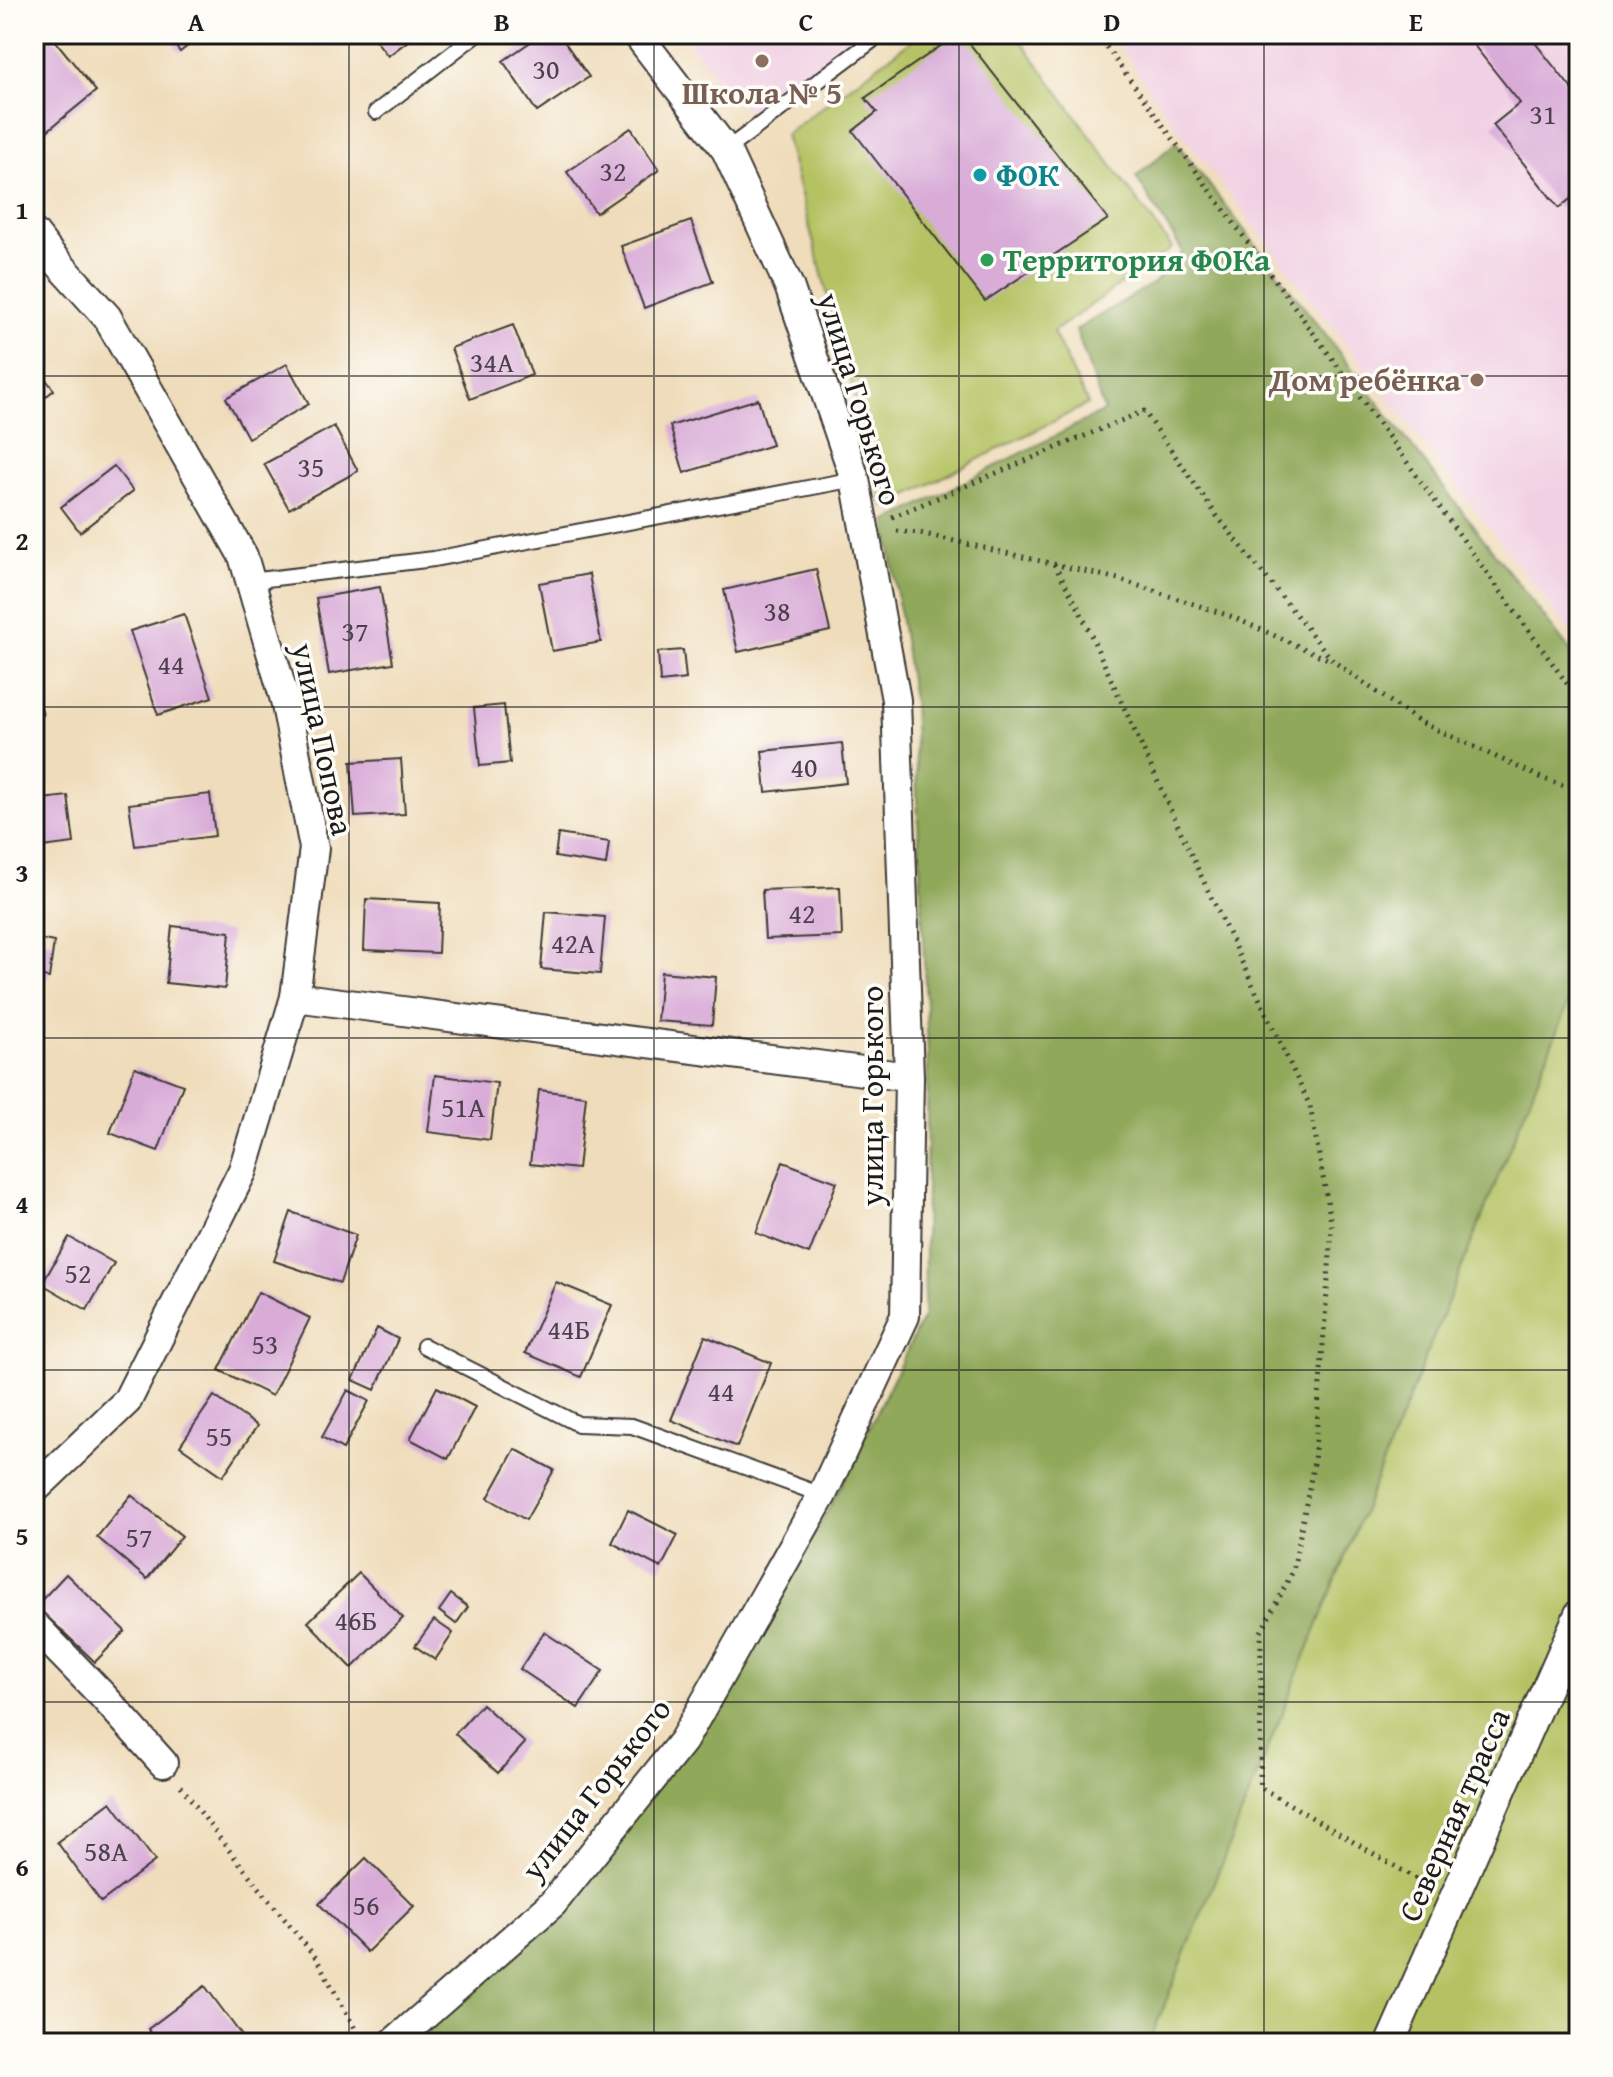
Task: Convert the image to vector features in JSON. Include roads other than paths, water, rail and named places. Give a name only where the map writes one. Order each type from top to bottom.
[{"type":"street","name":"улица Горького","points":[[393,2043],[553,1903],[683,1741],[822,1495],[905,1316],[909,1077],[896,700],[855,479],[789,286],[726,150],[637,34]]},
{"type":"street","name":"улица Попова","points":[[34,1490],[127,1401],[243,1170],[295,997],[314,848],[285,700],[243,556],[107,317],[40,252]]},
{"type":"street","points":[[295,997],[909,1077]]},
{"type":"street","name":"Северная трасса","points":[[1390,2043],[1579,1614]]},
{"type":"street","points":[[34,1625],[163,1763]]},
{"type":"lane","points":[[376,112],[477,34]]},
{"type":"lane","points":[[726,150],[881,34]]},
{"type":"lane","points":[[250,581],[434,559],[855,479]]},
{"type":"lane","points":[[424,1346],[578,1424],[632,1426],[822,1495]]},
{"type":"place","name":"Школа № 5","points":[[762,61]]},
{"type":"place","name":"ФОК","points":[[980,175]]},
{"type":"place","name":"Территория ФОКа","points":[[987,260]]},
{"type":"place","name":"Дом ребёнка","points":[[1477,380]]}]
